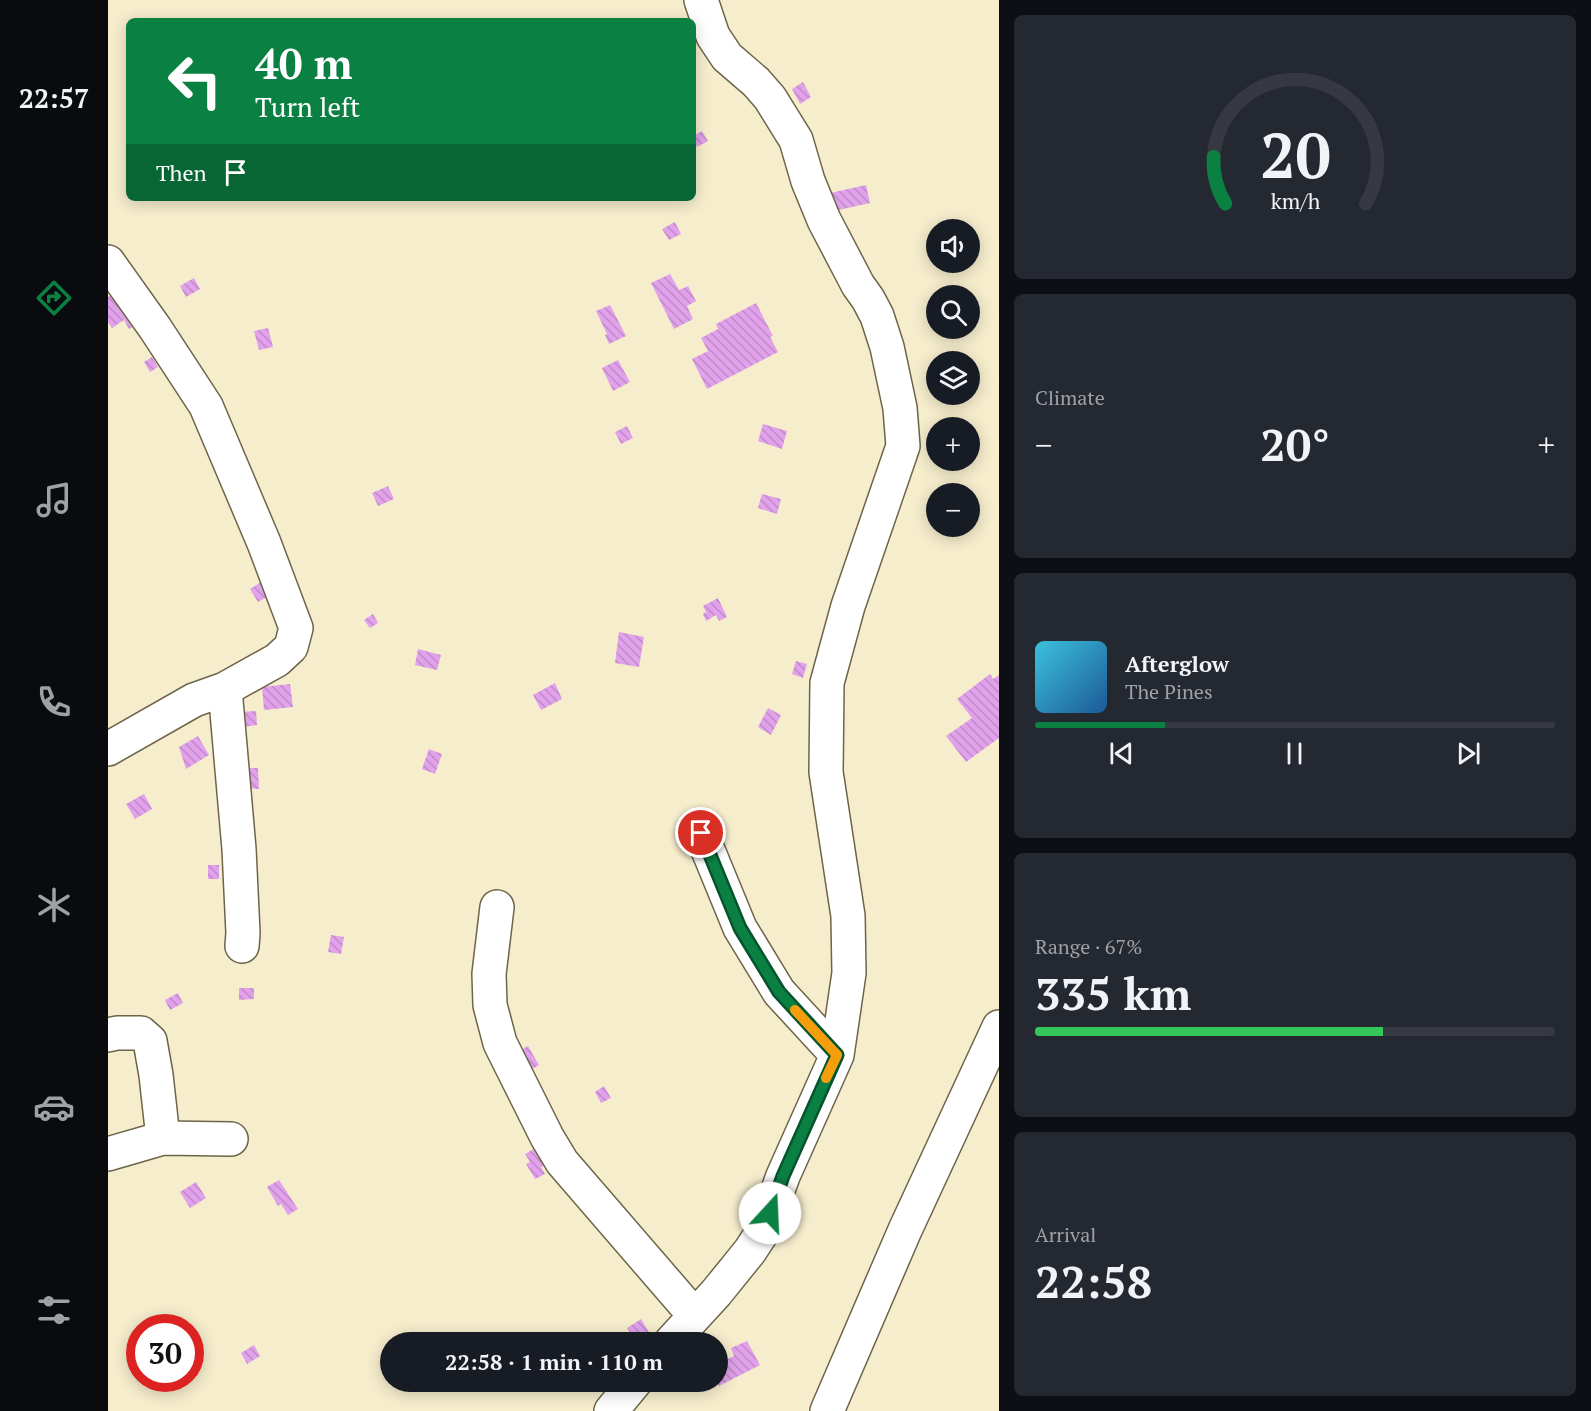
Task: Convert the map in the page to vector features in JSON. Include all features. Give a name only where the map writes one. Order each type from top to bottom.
[{"type":"street","points":[[680,1332],[732,1273],[763,1231],[783,1176],[837,1055],[849,973],[848,916],[826,772],[827,683],[848,606],[903,446],[900,408],[887,347],[877,316],[824,220],[808,181],[796,140],[770,98],[756,82],[727,57],[713,36],[700,0]]},
{"type":"street","points":[[108,262],[206,406],[264,543],[296,628],[291,647],[277,660],[225,689],[194,700],[108,749]]},
{"type":"street","points":[[225,689],[239,849],[242,946]]},
{"type":"street","points":[[701,833],[740,928],[779,992],[837,1055]]},
{"type":"street","points":[[497,907],[489,974],[490,1005],[500,1043],[562,1162],[695,1316]]},
{"type":"street","points":[[827,1411],[905,1230],[999,1027]]},
{"type":"street","points":[[108,1035],[141,1033],[150,1041],[163,1138]]},
{"type":"street","points":[[108,1154],[163,1138],[231,1139]]},
{"type":"street","points":[[612,1411],[627,1392]]},
{"type":"building","points":[[803,82],[811,97],[800,104],[792,89]]},
{"type":"building","points":[[702,131],[708,141],[697,147],[696,134]]},
{"type":"building","points":[[866,185],[870,203],[825,213],[821,195]]},
{"type":"building","points":[[675,222],[681,234],[669,240],[662,229]]},
{"type":"building","points":[[670,274],[679,290],[688,286],[696,301],[687,306],[693,319],[674,329],[651,283]]},
{"type":"building","points":[[194,278],[200,289],[186,297],[180,286]]},
{"type":"building","points":[[122,288],[143,320],[129,329],[124,320],[112,328],[108,322],[108,297]]},
{"type":"building","points":[[756,303],[773,336],[770,337],[778,352],[707,389],[692,359],[708,351],[701,338],[718,329],[716,324]]},
{"type":"building","points":[[610,305],[626,336],[609,344],[605,335],[607,334],[596,311]]},
{"type":"building","points":[[268,328],[273,347],[259,350],[254,331]]},
{"type":"building","points":[[152,357],[158,367],[150,372],[144,362]]},
{"type":"building","points":[[618,360],[630,382],[613,391],[602,368]]},
{"type":"building","points":[[763,424],[787,431],[782,449],[758,441]]},
{"type":"building","points":[[627,426],[633,438],[621,444],[615,432]]},
{"type":"building","points":[[388,486],[394,499],[378,506],[372,493]]},
{"type":"building","points":[[762,494],[781,499],[777,514],[758,508]]},
{"type":"building","points":[[271,576],[280,589],[258,602],[250,589]]},
{"type":"building","points":[[718,598],[727,617],[719,621],[716,615],[706,621],[703,606]]},
{"type":"building","points":[[373,614],[378,623],[370,628],[364,620]]},
{"type":"building","points":[[619,632],[644,637],[639,667],[615,663]]},
{"type":"building","points":[[418,649],[441,655],[437,670],[415,665]]},
{"type":"building","points":[[796,661],[807,664],[803,678],[792,674]]},
{"type":"building","points":[[990,674],[993,679],[999,675],[999,738],[966,762],[946,736],[972,718],[957,699]]},
{"type":"building","points":[[555,683],[562,699],[541,710],[533,695]]},
{"type":"building","points":[[290,684],[293,707],[264,710],[262,687]]},
{"type":"building","points":[[768,708],[781,715],[771,735],[758,727]]},
{"type":"building","points":[[256,711],[257,725],[242,727],[240,712]]},
{"type":"building","points":[[198,736],[209,755],[186,769],[179,747]]},
{"type":"building","points":[[429,749],[442,754],[435,774],[422,769]]},
{"type":"building","points":[[244,768],[258,768],[259,789],[244,788]]},
{"type":"building","points":[[144,794],[152,809],[135,819],[126,804]]},
{"type":"building","points":[[208,865],[219,865],[219,879],[208,879]]},
{"type":"building","points":[[331,935],[344,937],[341,954],[328,952]]},
{"type":"building","points":[[239,988],[254,988],[254,999],[239,1000]]},
{"type":"building","points":[[178,993],[183,1003],[170,1010],[165,1000]]},
{"type":"building","points":[[528,1046],[539,1065],[526,1073],[515,1054]]},
{"type":"building","points":[[604,1086],[611,1098],[601,1103],[595,1092]]},
{"type":"building","points":[[541,1145],[550,1161],[541,1167],[545,1174],[535,1179],[526,1164],[530,1162],[525,1154]]},
{"type":"building","points":[[279,1180],[298,1209],[288,1215],[281,1204],[278,1206],[267,1187]]},
{"type":"building","points":[[196,1182],[206,1198],[190,1208],[180,1192]]},
{"type":"building","points":[[641,1319],[649,1332],[630,1332],[627,1328]]},
{"type":"building","points":[[747,1341],[760,1365],[728,1381],[728,1359],[734,1356],[731,1348]]},
{"type":"building","points":[[254,1345],[260,1356],[247,1364],[241,1353]]},
{"type":"slow traffic","points":[[795,1010],[837,1055],[826,1078]]},
{"type":"route","points":[[701,833],[740,928],[779,992],[837,1055],[783,1176],[770,1213]]}]
